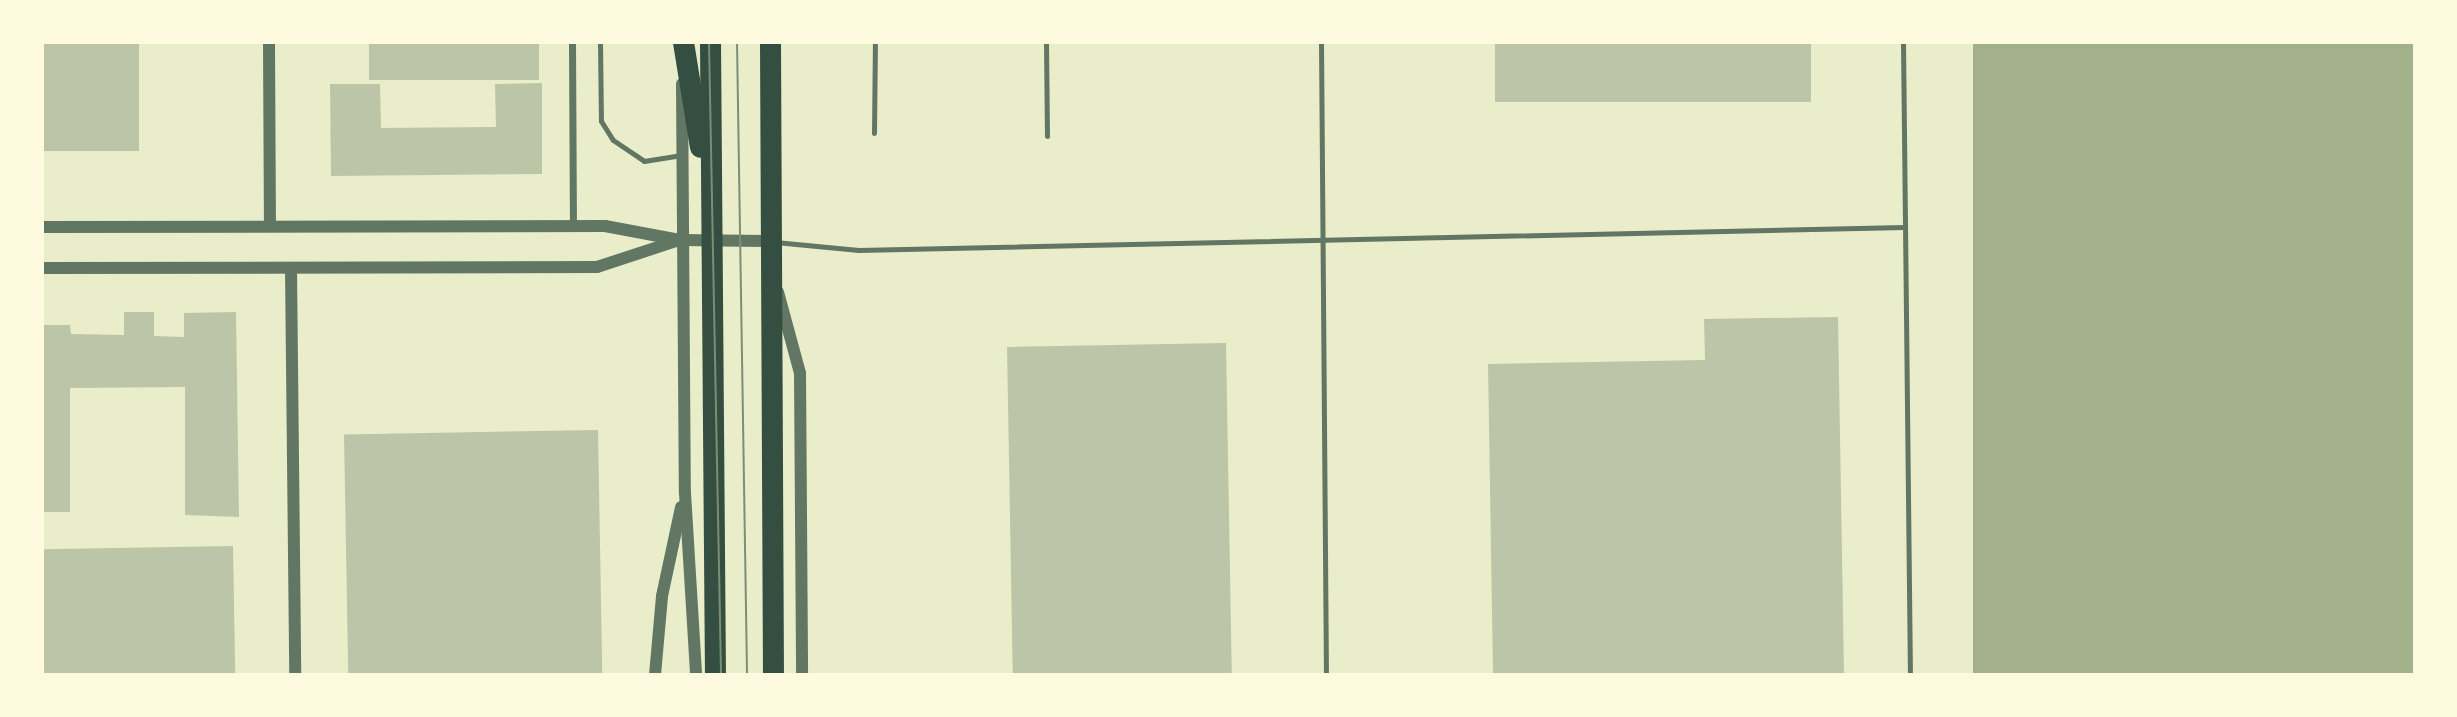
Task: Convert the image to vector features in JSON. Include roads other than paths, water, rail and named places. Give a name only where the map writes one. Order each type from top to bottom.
[{"type":"highway","points":[[684,42],[712,219]]},
{"type":"highway","points":[[710,42],[715,675]]},
{"type":"highway","points":[[769,42],[771,675]]},
{"type":"street","points":[[269,42],[270,225]]},
{"type":"street","points":[[572,42],[573,227]]},
{"type":"street","points":[[684,42],[680,240],[685,493],[696,675]]},
{"type":"street","points":[[769,42],[765,241],[771,675]]},
{"type":"street","points":[[42,227],[605,226],[680,240],[765,241]]},
{"type":"street","points":[[42,268],[597,267],[680,240]]},
{"type":"street","points":[[765,241],[800,373],[802,675]]},
{"type":"street","points":[[290,268],[295,675]]},
{"type":"street","points":[[655,675],[662,596],[685,493]]},
{"type":"lane","points":[[600,42],[601,121],[626,152],[644,161],[662,162],[686,154],[720,115]]},
{"type":"lane","points":[[874,133],[875,42]]},
{"type":"lane","points":[[1046,42],[1047,136]]},
{"type":"lane","points":[[1321,42],[1326,675]]},
{"type":"lane","points":[[1903,42],[1910,675]]},
{"type":"lane","points":[[765,241],[859,250],[1905,227]]},
{"type":"tram line","points":[[709,42],[721,675]]},
{"type":"tram line","points":[[737,42],[747,675]]}]
